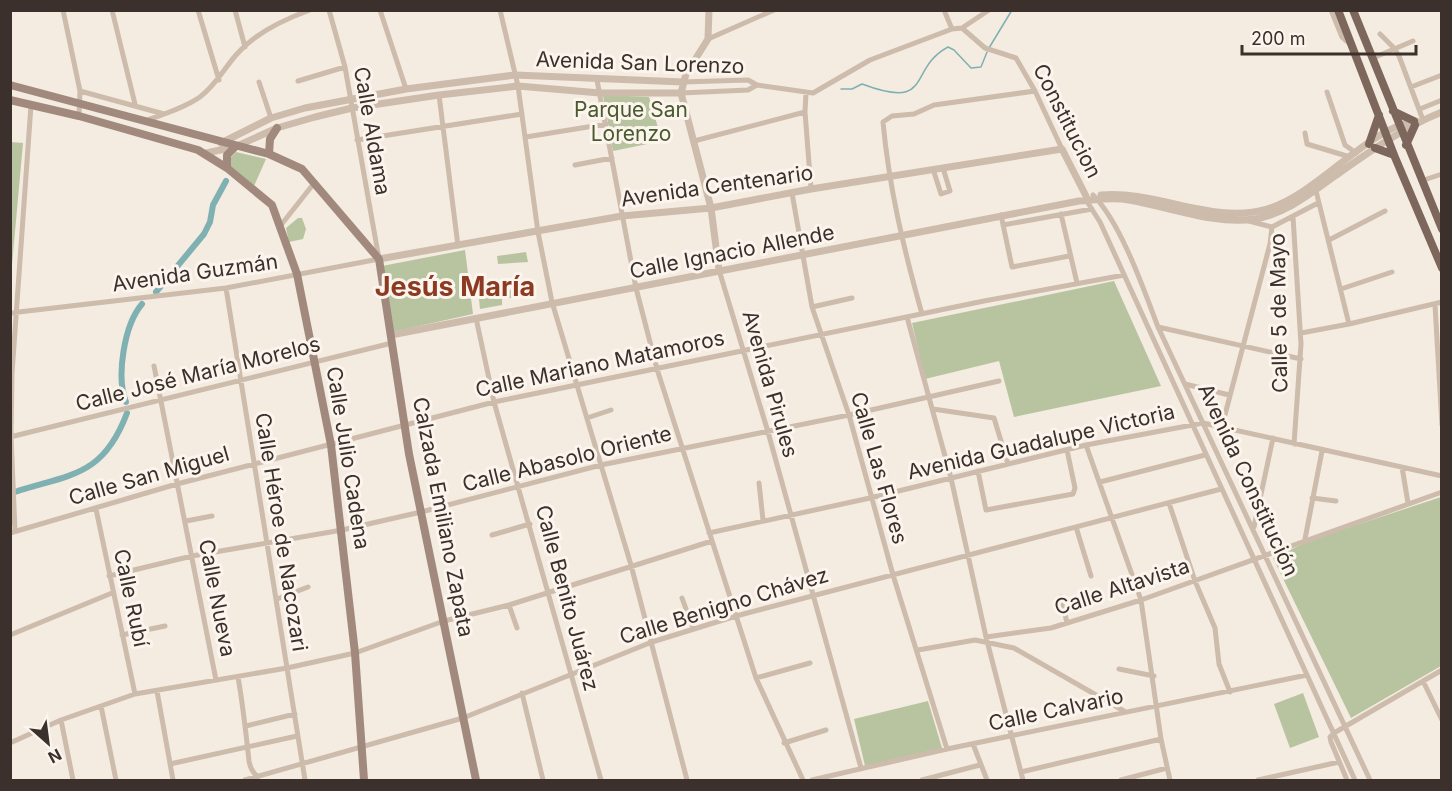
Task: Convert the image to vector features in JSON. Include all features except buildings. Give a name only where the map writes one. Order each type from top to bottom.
[{"type":"main road","points":[[1338,10],[1387,138],[1442,268]]},
{"type":"main road","points":[[1353,10],[1421,181],[1439,215],[1442,229]]},
{"type":"main road","points":[[10,84],[81,102],[235,147],[269,154],[295,165],[315,182],[379,259]]},
{"type":"main road","name":"Calle Julio Cadena","points":[[10,100],[79,116],[202,151],[227,168],[272,205],[297,274],[331,445],[355,653],[364,780]]},
{"type":"main road","points":[[1393,111],[1418,122],[1406,145]]},
{"type":"main road","points":[[1379,115],[1372,146],[1394,155]]},
{"type":"main road","points":[[269,154],[270,139],[277,128]]},
{"type":"main road","points":[[202,151],[206,147],[206,139]]},
{"type":"main road","points":[[227,168],[226,155],[235,147]]},
{"type":"main road","name":"Calzada Emiliano Zapata","points":[[379,259],[421,512],[476,780]]},
{"type":"street","points":[[63,10],[80,91],[79,116]]},
{"type":"street","points":[[112,10],[135,105]]},
{"type":"street","points":[[198,10],[219,80]]},
{"type":"street","points":[[235,10],[245,47]]},
{"type":"street","points":[[144,121],[192,102],[219,80],[236,54],[276,25],[310,10]]},
{"type":"street","name":"Calle Aldama","points":[[329,10],[345,67],[379,259]]},
{"type":"street","points":[[380,10],[406,89]]},
{"type":"street","points":[[500,10],[518,86],[538,232],[552,302],[631,565],[687,780]]},
{"type":"street","points":[[709,10],[708,39],[774,10]]},
{"type":"street","points":[[944,10],[952,29]]},
{"type":"street","points":[[757,85],[806,93],[821,90],[870,60],[952,29],[962,28],[989,10]]},
{"type":"street","points":[[1331,10],[1342,37],[1351,44]]},
{"type":"street","name":"Constitucion","points":[[962,28],[985,48],[1016,58],[1035,91],[1088,198]]},
{"type":"street","points":[[1380,34],[1394,48],[1412,87],[1420,109],[1418,122]]},
{"type":"street","name":"Avenida Pirules","points":[[708,39],[692,63],[683,82],[681,93],[711,208],[719,270],[768,432],[861,768]]},
{"type":"street","points":[[1373,57],[1413,41]]},
{"type":"street","points":[[298,81],[345,67]]},
{"type":"street","name":"Avenida San Lorenzo","points":[[221,143],[271,118],[350,98],[515,75],[683,82],[748,80],[757,85]]},
{"type":"street","points":[[1412,87],[1442,75]]},
{"type":"street","points":[[597,80],[636,288],[657,369],[756,678],[803,780]]},
{"type":"street","points":[[259,82],[271,118]]},
{"type":"street","name":"Avenida San Lorenzo","points":[[202,151],[235,147],[277,128],[352,108],[439,95],[518,86],[600,93],[681,93],[748,90],[757,85]]},
{"type":"street","points":[[80,91],[164,114]]},
{"type":"street","points":[[922,314],[900,235],[888,176],[883,122],[891,116],[914,114],[933,105],[1035,91]]},
{"type":"street","points":[[1327,92],[1345,145],[1353,155]]},
{"type":"street","points":[[806,93],[805,112],[811,189]]},
{"type":"street","points":[[439,95],[458,246]]},
{"type":"street","points":[[1420,109],[1442,100]]},
{"type":"street","points":[[13,532],[11,437],[13,313],[32,105]]},
{"type":"street","points":[[694,141],[805,112]]},
{"type":"street","points":[[1088,198],[1128,193],[1218,212],[1256,212],[1275,206],[1296,195],[1353,155],[1442,112]]},
{"type":"street","points":[[357,140],[522,114]]},
{"type":"street","points":[[526,137],[606,124]]},
{"type":"street","points":[[1305,133],[1307,144],[1353,155]]},
{"type":"street","points":[[1246,220],[1278,213],[1316,191],[1372,146]]},
{"type":"street","name":"Avenida Centenario","points":[[379,259],[622,216],[711,208],[888,176],[1062,149]]},
{"type":"street","points":[[575,165],[612,158]]},
{"type":"street","points":[[933,169],[941,194],[950,190],[943,168]]},
{"type":"street","points":[[1421,181],[1442,174]]},
{"type":"street","points":[[281,225],[315,182]]},
{"type":"street","points":[[1316,191],[1349,324]]},
{"type":"street","name":"Calle Las Flores","points":[[792,193],[812,307],[849,415],[870,498],[947,749]]},
{"type":"street","points":[[1088,198],[1128,200],[1217,218],[1246,220],[1272,227],[1318,203]]},
{"type":"street","name":"Avenida Constitución","points":[[1088,198],[1355,780]]},
{"type":"street","name":"Avenida Constitución","points":[[1088,198],[1136,269],[1158,327],[1370,780]]},
{"type":"street","name":"Calle Ignacio Allende","points":[[392,339],[552,302],[636,288],[1088,198]]},
{"type":"street","points":[[1003,225],[1092,208]]},
{"type":"street","points":[[1329,240],[1385,211]]},
{"type":"street","points":[[1061,214],[1077,283]]},
{"type":"street","points":[[1001,215],[1012,267],[1069,256]]},
{"type":"street","name":"Calle 5 de Mayo","points":[[1293,217],[1301,333],[1294,444]]},
{"type":"street","points":[[1222,426],[1270,244],[1272,227]]},
{"type":"street","name":"Avenida Guzmán","points":[[13,313],[226,288],[379,259]]},
{"type":"street","points":[[1341,290],[1392,272]]},
{"type":"street","name":"Calle Mariano Matamoros","points":[[331,445],[494,402],[577,384],[1124,274]]},
{"type":"street","name":"Calle Héroe de Nacozari","points":[[226,288],[305,780]]},
{"type":"street","points":[[812,307],[852,298]]},
{"type":"street","points":[[1301,333],[1438,303],[1442,425]]},
{"type":"street","points":[[907,317],[951,478],[986,640],[1023,780]]},
{"type":"street","name":"Calle Benito Juárez","points":[[476,318],[494,402],[601,780]]},
{"type":"street","points":[[1158,327],[1301,359]]},
{"type":"street","name":"Calle José María Morelos","points":[[11,437],[314,363],[392,339]]},
{"type":"street","name":"Calle Nueva","points":[[154,366],[216,680]]},
{"type":"street","name":"Calle Abasolo Oriente","points":[[109,576],[192,556],[342,530],[601,465],[849,415],[999,381]]},
{"type":"street","points":[[1185,384],[1229,395]]},
{"type":"street","points":[[933,409],[994,418],[1008,464]]},
{"type":"street","points":[[586,418],[611,410]]},
{"type":"street","name":"Avenida Guadalupe Victoria","points":[[710,533],[870,498],[1086,445],[1203,423],[1442,476]]},
{"type":"street","points":[[1253,529],[1273,438]]},
{"type":"street","name":"Calle San Miguel","points":[[13,532],[177,484],[331,445]]},
{"type":"street","points":[[1086,445],[1114,517],[1141,600],[1154,676],[1161,739],[1170,780]]},
{"type":"street","points":[[978,471],[986,510],[1072,494],[1075,488],[1067,450]]},
{"type":"street","points":[[1305,539],[1322,451]]},
{"type":"street","points":[[1100,482],[1205,454]]},
{"type":"street","points":[[1402,467],[1408,503]]},
{"type":"street","points":[[759,483],[763,520]]},
{"type":"street","name":"Calle Benigno Chávez","points":[[245,780],[463,718],[570,674],[693,628],[1221,489]]},
{"type":"street","name":"Calle Altavista","points":[[986,640],[1067,623],[1141,600],[1305,539],[1442,492]]},
{"type":"street","points":[[1312,498],[1336,501]]},
{"type":"street","points":[[1169,502],[1195,581],[1215,628],[1219,664],[1230,692]]},
{"type":"street","name":"Calle Rubí","points":[[96,509],[135,694]]},
{"type":"street","name":"Calle Nueva","points":[[186,521],[212,516]]},
{"type":"street","points":[[492,535],[530,524]]},
{"type":"street","points":[[1076,527],[1091,576]]},
{"type":"street","points":[[10,743],[61,720],[135,694],[287,668],[355,653],[444,621],[509,605],[631,565],[712,542]]},
{"type":"street","points":[[277,599],[309,587]]},
{"type":"street","points":[[10,634],[112,593]]},
{"type":"street","points":[[1061,597],[1067,623]]},
{"type":"street","points":[[682,598],[693,628]]},
{"type":"street","points":[[509,605],[517,628]]},
{"type":"street","points":[[122,635],[165,626]]},
{"type":"street","points":[[918,650],[975,640],[986,640],[1014,648],[1124,711]]},
{"type":"street","points":[[756,678],[810,663]]},
{"type":"street","points":[[1119,669],[1154,676]]},
{"type":"street","points":[[1347,780],[1330,737],[1442,670]]},
{"type":"street","name":"Calle Calvario","points":[[812,780],[1124,711],[1230,692],[1307,675]]},
{"type":"street","name":"Calle Nueva","points":[[238,677],[250,748],[249,762],[253,773],[258,777]]},
{"type":"street","points":[[1423,681],[1442,720]]},
{"type":"street","points":[[156,691],[173,780]]},
{"type":"street","points":[[522,693],[543,780]]},
{"type":"street","points":[[101,706],[116,780]]},
{"type":"street","points":[[246,726],[295,714]]},
{"type":"street","points":[[61,720],[73,780]]},
{"type":"street","points":[[784,743],[826,730]]},
{"type":"street","points":[[170,764],[297,736]]},
{"type":"street","points":[[1021,772],[1161,739]]},
{"type":"street","points":[[973,744],[987,780]]},
{"type":"street","points":[[1258,780],[1339,762]]},
{"type":"street","points":[[922,780],[980,765]]},
{"type":"street","points":[[1121,780],[1167,768]]},
{"type":"green space","name":"Parque San Lorenzo","points":[[603,95],[649,97],[662,141],[613,151]]},
{"type":"green space","points":[[10,142],[23,143],[11,276]]},
{"type":"green space","points":[[236,152],[266,159],[254,186],[232,169],[228,160]]},
{"type":"green space","points":[[298,218],[302,218],[306,229],[303,239],[289,242],[286,228]]},
{"type":"green space","points":[[465,250],[473,314],[392,332],[382,266]]},
{"type":"green space","points":[[526,252],[528,262],[498,264],[497,256]]},
{"type":"green space","points":[[1114,281],[1161,386],[1014,417],[999,361],[925,379],[912,323]]},
{"type":"green space","points":[[530,287],[532,295],[503,299],[502,296],[502,305],[480,309],[478,289],[500,288],[501,291]]},
{"type":"green space","points":[[1441,497],[1441,666],[1351,718],[1273,558],[1311,540]]},
{"type":"green space","points":[[1303,693],[1319,737],[1290,748],[1274,704]]},
{"type":"green space","points":[[928,701],[942,748],[865,766],[854,719]]},
{"type":"waterway","points":[[989,48],[1012,10]]},
{"type":"waterway","points":[[841,89],[852,89],[862,84],[900,93],[910,90],[917,84],[935,56],[948,47],[954,50],[971,68],[981,67],[987,52]]},
{"type":"waterway","points":[[156,292],[204,234],[210,222],[213,205],[226,181]]},
{"type":"waterway","points":[[126,402],[122,379],[126,338],[130,325],[142,304]]},
{"type":"waterway","points":[[15,492],[68,476],[96,461],[118,434],[127,413]]},
{"type":"waterway","points":[[10,523],[12,512]]},
{"type":"district","name":"Jesús María","points":[[455,287]]}]
